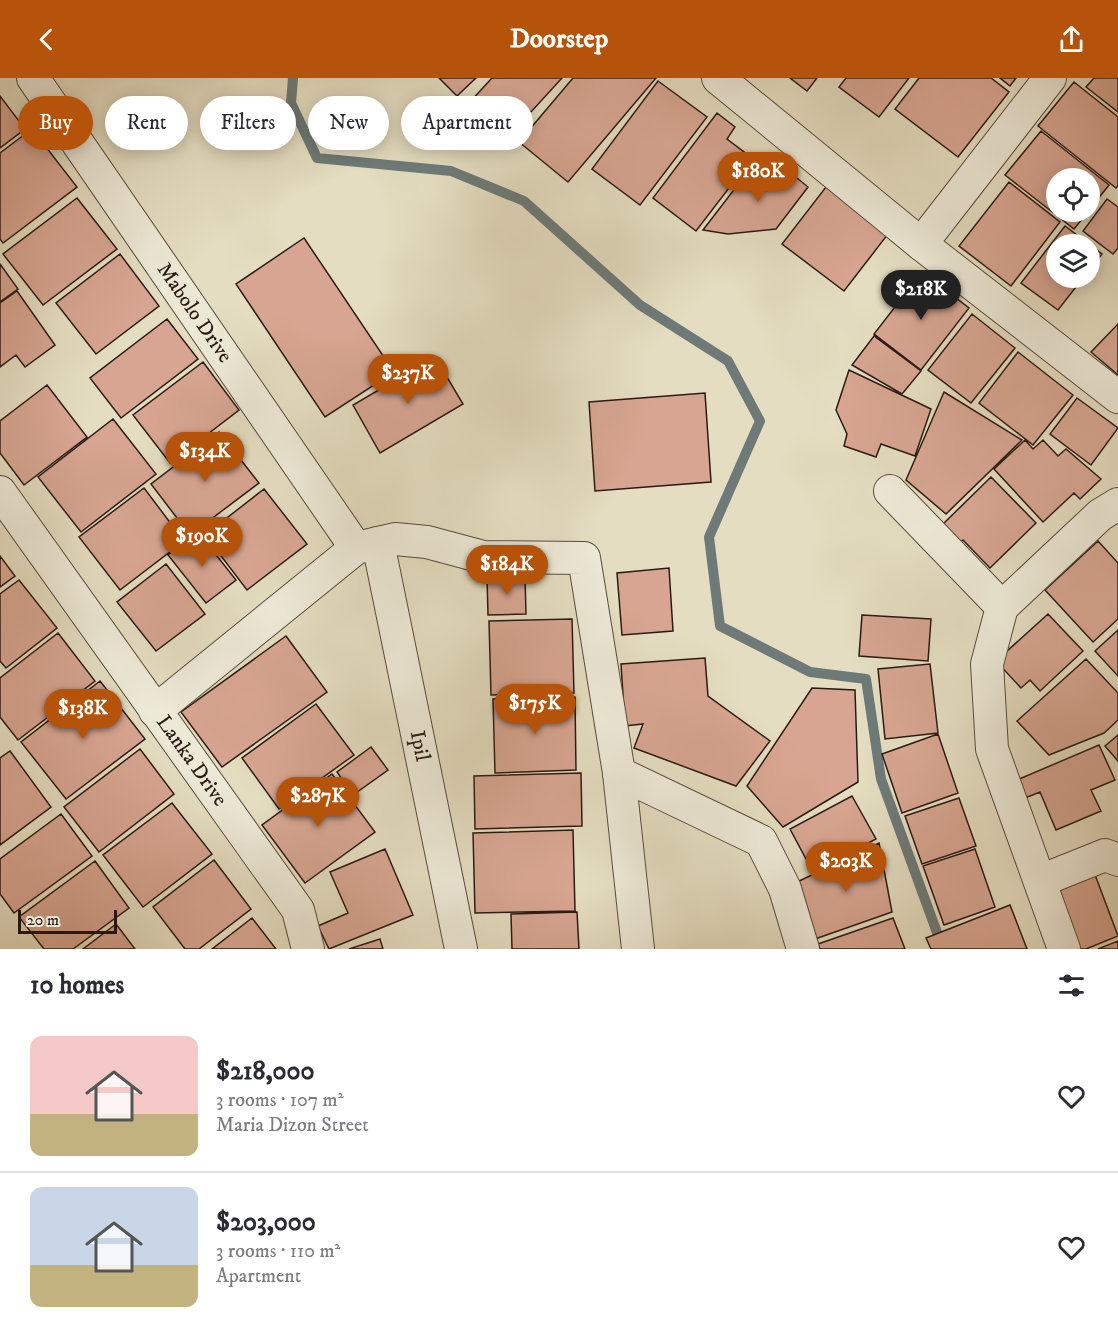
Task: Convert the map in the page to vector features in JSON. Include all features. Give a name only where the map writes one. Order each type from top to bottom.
[{"type":"street","name":"Mabolo Drive","points":[[33,78],[367,546]]},
{"type":"street","points":[[717,78],[921,244],[1118,397]]},
{"type":"street","points":[[921,244],[1050,78]]},
{"type":"street","points":[[890,491],[1002,607]]},
{"type":"street","name":"Lanka Drive","points":[[0,492],[298,910],[308,949]]},
{"type":"street","points":[[1064,949],[992,748],[987,664],[1002,607],[1112,518]]},
{"type":"street","points":[[155,711],[367,546],[395,539],[427,542],[483,557],[584,558],[619,773],[638,949]]},
{"type":"street","name":"Ipil","points":[[367,546],[461,949]]},
{"type":"street","points":[[619,773],[761,841],[785,889],[803,949]]},
{"type":"street","points":[[1040,881],[1105,855],[1118,860]]},
{"type":"building","points":[[439,78],[476,78],[457,96]]},
{"type":"building","points":[[492,78],[562,78],[533,110],[533,96],[475,96]]},
{"type":"building","points":[[573,78],[656,78],[568,182],[529,150],[533,150],[533,125]]},
{"type":"building","points":[[790,78],[817,78],[807,91]]},
{"type":"building","points":[[846,78],[909,78],[879,117],[839,87]]},
{"type":"building","points":[[919,78],[991,78],[1009,92],[958,157],[895,109]]},
{"type":"building","points":[[1000,78],[1016,78],[1010,86]]},
{"type":"building","points":[[1094,78],[1118,78],[1118,112],[1086,87]]},
{"type":"building","points":[[658,81],[707,117],[640,205],[592,169]]},
{"type":"building","points":[[1074,82],[1118,117],[1118,186],[1116,188],[1100,175],[1100,168],[1091,168],[1038,126]]},
{"type":"building","points":[[0,96],[18,120],[18,134],[0,148]]},
{"type":"building","points":[[717,113],[735,127],[727,139],[752,158],[696,231],[653,198]]},
{"type":"building","points":[[1041,131],[1088,168],[1046,168],[1046,207],[1005,175]]},
{"type":"building","points":[[18,140],[18,150],[48,150],[77,187],[3,243],[0,239],[0,153]]},
{"type":"building","points":[[753,165],[776,181],[786,169],[808,187],[776,229],[728,234],[703,230]]},
{"type":"building","points":[[1100,178],[1109,185],[1100,196]]},
{"type":"building","points":[[1009,182],[1046,211],[1046,222],[1060,222],[1051,234],[1046,234],[1046,240],[1011,286],[959,246]]},
{"type":"building","points":[[826,187],[888,234],[844,291],[782,244]]},
{"type":"building","points":[[77,198],[117,249],[43,305],[3,254]]},
{"type":"building","points":[[1107,199],[1118,207],[1118,248],[1113,254],[1100,244],[1100,234],[1087,234],[1083,231],[1090,222],[1100,222],[1100,208]]},
{"type":"building","points":[[1065,222],[1080,222],[1074,229]]},
{"type":"building","points":[[1065,226],[1076,234],[1059,234]]},
{"type":"building","points":[[304,238],[394,372],[325,417],[236,284]]},
{"type":"building","points":[[1046,251],[1046,288],[1075,288],[1058,310],[1021,283]]},
{"type":"building","points":[[120,254],[159,306],[96,354],[56,303]]},
{"type":"building","points":[[0,264],[18,289],[0,302]]},
{"type":"building","points":[[922,272],[969,308],[921,370],[874,334]]},
{"type":"building","points":[[17,291],[55,345],[25,367],[16,355],[0,367],[0,303]]},
{"type":"building","points":[[972,314],[1015,348],[971,403],[928,370]]},
{"type":"building","points":[[167,319],[198,359],[121,418],[90,378]]},
{"type":"building","points":[[1118,324],[1118,375],[1091,352]]},
{"type":"building","points":[[874,336],[921,371],[902,394],[852,365]]},
{"type":"building","points":[[1018,352],[1073,395],[1033,445],[979,403]]},
{"type":"building","points":[[435,357],[463,404],[380,453],[353,405]]},
{"type":"building","points":[[203,362],[239,410],[170,463],[133,415]]},
{"type":"building","points":[[849,370],[931,409],[915,456],[881,444],[876,457],[844,446],[847,434],[836,410]]},
{"type":"building","points":[[47,385],[87,437],[24,485],[0,453],[0,421]]},
{"type":"building","points":[[944,392],[1022,440],[946,514],[906,480]]},
{"type":"building","points":[[705,393],[711,482],[595,491],[589,402]]},
{"type":"building","points":[[1077,398],[1118,428],[1091,465],[1050,434]]},
{"type":"building","points":[[113,419],[156,474],[81,532],[38,477]]},
{"type":"building","points":[[219,432],[259,483],[190,535],[151,484]]},
{"type":"building","points":[[1025,440],[1033,449],[1043,440],[1058,456],[1066,449],[1101,479],[1080,499],[1074,493],[1043,522],[994,469]]},
{"type":"building","points":[[991,477],[1036,523],[990,568],[963,540],[958,544],[941,526]]},
{"type":"building","points":[[144,488],[184,541],[120,590],[79,537]]},
{"type":"building","points":[[264,489],[307,544],[247,590],[205,535]]},
{"type":"building","points":[[198,532],[236,580],[206,603],[168,555]]},
{"type":"building","points":[[1098,541],[1118,563],[1118,619],[1093,642],[1045,590]]},
{"type":"building","points":[[0,556],[15,576],[0,587]]},
{"type":"building","points":[[166,564],[205,614],[156,651],[117,602]]},
{"type":"building","points":[[669,568],[673,631],[622,635],[617,573]]},
{"type":"building","points":[[525,576],[526,614],[488,615],[487,577]]},
{"type":"building","points":[[19,580],[57,628],[6,668],[0,661],[0,594]]},
{"type":"building","points":[[1048,614],[1083,651],[1040,691],[1030,680],[1021,688],[996,661]]},
{"type":"building","points":[[862,615],[931,619],[928,661],[859,656]]},
{"type":"building","points":[[572,619],[574,693],[491,695],[489,621]]},
{"type":"building","points":[[1118,630],[1118,676],[1095,651]]},
{"type":"building","points":[[58,633],[95,681],[18,740],[0,717],[0,678]]},
{"type":"building","points":[[286,636],[327,692],[222,767],[181,712]]},
{"type":"building","points":[[705,658],[708,696],[770,741],[736,786],[634,748],[643,724],[625,726],[621,664]]},
{"type":"building","points":[[1086,659],[1118,693],[1118,720],[1104,733],[1049,755],[1017,721]]},
{"type":"building","points":[[930,664],[938,733],[885,739],[878,669]]},
{"type":"building","points":[[100,681],[145,739],[66,799],[21,742]]},
{"type":"building","points":[[812,688],[855,690],[858,782],[783,827],[747,786]]},
{"type":"building","points":[[575,697],[576,770],[495,773],[493,699]]},
{"type":"building","points":[[316,704],[354,755],[279,809],[242,758]]},
{"type":"building","points":[[938,734],[958,793],[902,813],[882,754]]},
{"type":"building","points":[[1118,735],[1118,761],[1105,746]]},
{"type":"building","points":[[1099,745],[1115,780],[1091,790],[1101,811],[1056,830],[1040,792],[1025,798],[1017,780]]},
{"type":"building","points":[[371,747],[388,770],[353,795],[337,772]]},
{"type":"building","points":[[140,749],[174,794],[99,852],[64,807]]},
{"type":"building","points":[[10,751],[51,807],[0,845],[0,758]]},
{"type":"building","points":[[581,773],[582,826],[475,829],[474,776]]},
{"type":"building","points":[[332,774],[375,832],[305,883],[262,825]]},
{"type":"building","points":[[852,796],[876,839],[813,872],[790,829]]},
{"type":"building","points":[[959,798],[976,846],[922,864],[905,816]]},
{"type":"building","points":[[172,803],[212,854],[143,907],[103,855]]},
{"type":"building","points":[[61,814],[92,856],[14,913],[0,894],[0,859]]},
{"type":"building","points":[[573,830],[575,911],[475,913],[473,833]]},
{"type":"building","points":[[879,843],[892,912],[815,939],[795,883]]},
{"type":"building","points":[[385,849],[413,915],[329,949],[318,926],[348,913],[330,872]]},
{"type":"building","points":[[975,849],[995,907],[944,925],[923,866]]},
{"type":"building","points":[[214,860],[251,909],[199,949],[185,949],[153,907]]},
{"type":"building","points":[[95,861],[129,908],[73,949],[44,949],[19,917]]},
{"type":"building","points":[[1094,872],[1118,936],[1086,949],[1077,949],[1052,889]]},
{"type":"building","points":[[1010,905],[1027,949],[931,949],[926,938]]},
{"type":"building","points":[[577,912],[579,949],[512,949],[511,914]]},
{"type":"building","points":[[252,918],[276,949],[212,949]]},
{"type":"building","points":[[893,918],[905,949],[820,949],[818,944]]},
{"type":"building","points":[[116,924],[135,949],[83,949]]},
{"type":"building","points":[[380,939],[383,949],[349,949]]},
{"type":"building","points":[[1118,941],[1118,949],[1098,949]]},
{"type":"waterway","points":[[293,78],[291,103],[317,158],[451,171],[524,201],[640,305],[728,361],[760,421],[709,537],[720,626],[810,672],[866,679],[881,779],[943,949]]}]
